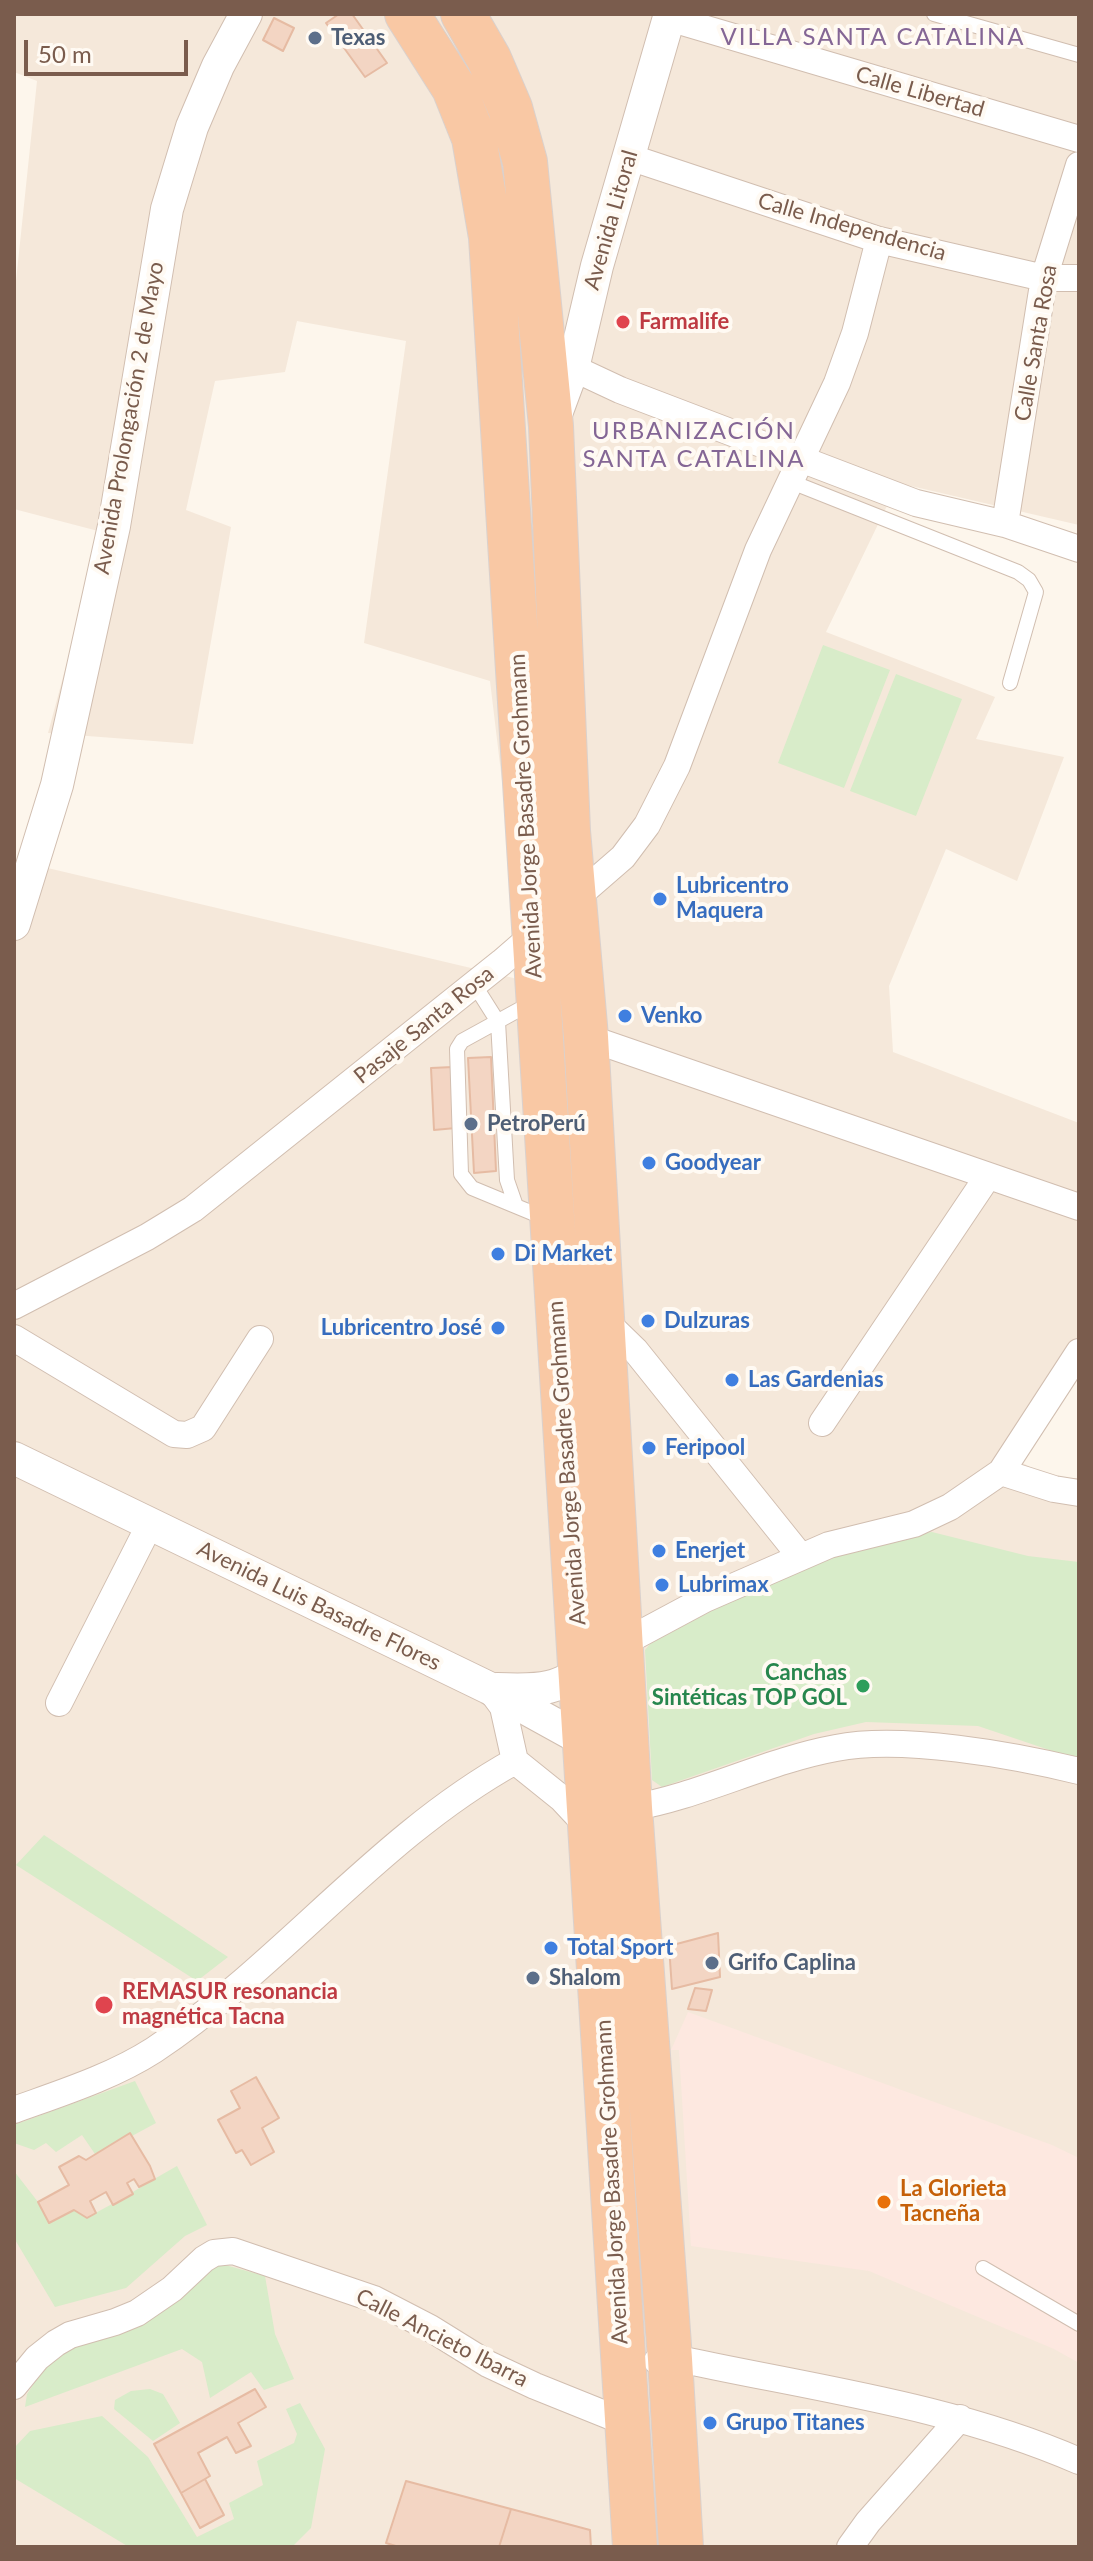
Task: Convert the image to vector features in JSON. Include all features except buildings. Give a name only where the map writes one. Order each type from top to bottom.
[{"type":"highway","name":"Avenida Jorge Basadre Grohmann","points":[[407,14],[454,88],[474,138],[491,237],[532,935],[562,1217],[581,1673],[630,1808],[681,2547]]},
{"type":"highway","name":"Avenida Jorge Basadre Grohmann","points":[[463,14],[489,59],[525,162],[557,356],[551,426],[567,815],[586,1037],[562,1217],[601,1317],[621,1644],[591,1831],[635,2547]]},
{"type":"street","name":"Avenida Prolongación 2 de Mayo","points":[[14,924],[57,785],[114,526],[167,209],[192,127],[218,66],[246,14]]},
{"type":"street","name":"Avenida Litoral","points":[[557,356],[586,311],[670,16]]},
{"type":"street","name":"Calle Libertad","points":[[670,16],[1079,139]]},
{"type":"street","name":"Calle Independencia","points":[[629,157],[879,240],[1044,278],[1079,278]]},
{"type":"street","name":"Calle Santa Rosa","points":[[1005,524],[1044,278],[1079,165]]},
{"type":"street","name":"Pasaje Santa Rosa","points":[[14,1306],[147,1237],[193,1209],[474,984],[623,857],[647,825],[677,766],[758,550],[837,383],[879,240]]},
{"type":"street","points":[[497,346],[557,356],[620,390],[795,470],[1005,524],[1079,549]]},
{"type":"street","points":[[586,1037],[1079,1207]]},
{"type":"street","points":[[822,1423],[988,1176]]},
{"type":"street","points":[[601,1317],[635,1350],[801,1557]]},
{"type":"street","points":[[14,1338],[174,1434],[187,1435],[203,1428],[260,1339]]},
{"type":"street","points":[[489,1688],[541,1689],[564,1684],[621,1644],[705,1599],[829,1545],[914,1524],[950,1507],[1001,1472],[1079,1352]]},
{"type":"street","name":"Avenida Luis Basadre Flores","points":[[14,1458],[489,1688],[605,1738]]},
{"type":"street","points":[[1001,1472],[1054,1489],[1079,1493]]},
{"type":"street","points":[[59,1703],[150,1524]]},
{"type":"street","points":[[489,1688],[503,1707],[515,1761],[561,1798],[591,1831]]},
{"type":"street","points":[[630,1808],[667,1802],[835,1748],[871,1743],[931,1746],[1079,1771]]},
{"type":"street","points":[[14,2110],[117,2071],[153,2050],[218,2001],[432,1814],[482,1779],[515,1761]]},
{"type":"street","name":"Calle Ancieto Ibarra","points":[[14,2386],[37,2358],[70,2335],[137,2313],[164,2296],[204,2259],[214,2253],[233,2251],[374,2299],[430,2328],[488,2364],[627,2423]]},
{"type":"street","points":[[624,2367],[670,2359],[960,2418],[1037,2443],[1079,2461]]},
{"type":"street","points":[[850,2547],[868,2522],[960,2418]]},
{"type":"lane","points":[[934,14],[1079,55]]},
{"type":"lane","points":[[795,470],[1018,572],[1029,580],[1036,592],[1010,683]]},
{"type":"lane","points":[[474,984],[498,1022],[507,1180],[562,1217]]},
{"type":"lane","points":[[537,999],[462,1041],[457,1049],[461,1174],[472,1188],[562,1217]]},
{"type":"lane","points":[[983,2268],[1079,2324]]},
{"type":"shaded area","points":[[14,14],[1079,14],[1079,525],[898,483],[826,632],[995,697],[976,739],[1064,757],[1017,881],[946,849],[889,986],[893,1052],[1079,1123],[1079,1374],[1019,1461],[1053,1479],[1079,1478],[1079,2547],[14,2547],[14,874],[18,861],[526,981],[490,681],[364,643],[406,341],[297,321],[285,372],[215,381],[186,510],[231,527],[193,744],[48,733],[102,532],[14,509],[14,300],[37,81],[14,72]]},
{"type":"shaded area","name":"La Glorieta Tacneña","points":[[688,2012],[1052,2145],[1079,2158],[1079,2363],[1054,2349],[869,2271],[691,2246],[679,2050],[671,2050]]},
{"type":"green space","points":[[823,645],[890,670],[844,788],[778,763]]},
{"type":"green space","points":[[896,674],[962,699],[916,816],[850,791]]},
{"type":"green space","name":"Canchas Sintéticas TOP GOL","points":[[932,1532],[1028,1556],[1079,1562],[1079,1760],[978,1726],[866,1722],[814,1734],[662,1787],[652,1780],[645,1650],[650,1644],[791,1568],[885,1537]]},
{"type":"green space","points":[[44,1835],[228,1957],[197,1981],[16,1865]]},
{"type":"green space","points":[[135,2081],[156,2123],[132,2136],[130,2134],[95,2154],[82,2135],[56,2152],[46,2143],[34,2150],[14,2143],[14,2125]]},
{"type":"green space","points":[[177,2166],[207,2225],[185,2236],[126,2288],[55,2307],[14,2238],[14,2171],[50,2223],[74,2210],[87,2217]]},
{"type":"green space","points":[[218,2263],[265,2276],[275,2334],[294,2379],[264,2390],[251,2372],[210,2398],[202,2362],[182,2349],[25,2407],[27,2394],[59,2346]]},
{"type":"green space","points":[[150,2389],[163,2394],[180,2423],[153,2441],[114,2409],[115,2400],[131,2391]]},
{"type":"green space","points":[[300,2403],[325,2449],[311,2528],[292,2547],[129,2547],[14,2478],[14,2448],[30,2431],[102,2416],[148,2457],[197,2537],[234,2519],[229,2503],[263,2485],[257,2461],[294,2443],[297,2434],[286,2409]]},
{"type":"place","name":"Texas","points":[[315,38]]},
{"type":"place","name":"Farmalife","points":[[623,322]]},
{"type":"place","name":"Lubricentro Maquera","points":[[660,899]]},
{"type":"place","name":"Venko","points":[[625,1016]]},
{"type":"place","name":"PetroPerú","points":[[471,1124]]},
{"type":"place","name":"Goodyear","points":[[649,1163]]},
{"type":"place","name":"Di Market","points":[[498,1254]]},
{"type":"place","name":"Dulzuras","points":[[648,1321]]},
{"type":"place","name":"Lubricentro José","points":[[498,1328]]},
{"type":"place","name":"Las Gardenias","points":[[732,1380]]},
{"type":"place","name":"Feripool","points":[[649,1448]]},
{"type":"place","name":"Enerjet","points":[[659,1551]]},
{"type":"place","name":"Lubrimax","points":[[662,1585]]},
{"type":"place","name":"Canchas Sintéticas TOP GOL","points":[[863,1686]]},
{"type":"place","name":"Total Sport","points":[[551,1948]]},
{"type":"place","name":"Grifo Caplina","points":[[712,1963]]},
{"type":"place","name":"Shalom","points":[[533,1978]]},
{"type":"place","name":"REMASUR resonancia magnética Tacna","points":[[104,2005]]},
{"type":"place","name":"La Glorieta Tacneña","points":[[884,2202]]},
{"type":"place","name":"Grupo Titanes","points":[[710,2423]]},
{"type":"district","name":"VILLA SANTA CATALINA","points":[[873,37]]},
{"type":"district","name":"URBANIZACIÓN SANTA CATALINA","points":[[694,445]]}]
